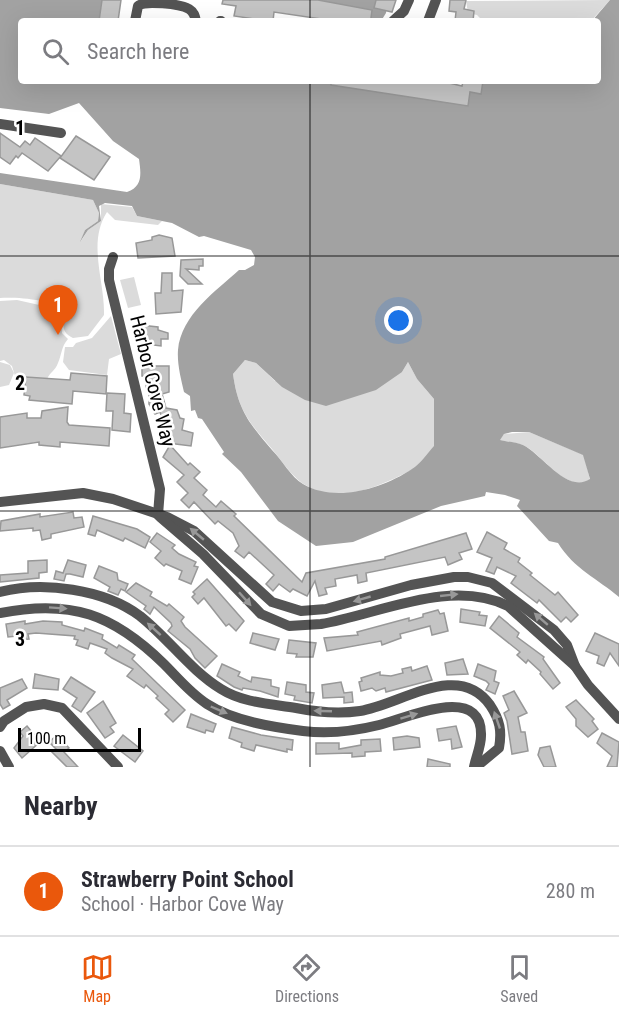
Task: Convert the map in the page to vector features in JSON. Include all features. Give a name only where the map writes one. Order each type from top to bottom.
[{"type":"street","points":[[396,18],[404,11],[409,0]]},
{"type":"street","points":[[428,18],[436,0]]},
{"type":"street","points":[[136,18],[138,6],[146,2],[188,8],[194,13],[195,18]]},
{"type":"street","points":[[0,124],[61,133]]},
{"type":"street","name":"Harbor Cove Way","points":[[113,256],[108,269],[109,280],[160,489],[158,515]]},
{"type":"street","points":[[0,502],[82,493],[113,499],[187,525],[265,596],[290,609],[326,609],[411,585],[454,577],[468,577],[492,583],[554,630],[567,645],[575,666]]},
{"type":"street","points":[[158,515],[203,554],[252,607],[280,624],[299,627],[321,624],[456,594],[498,601],[508,606],[575,666],[602,702],[619,719]]},
{"type":"street","points":[[0,592],[69,588],[99,597],[138,615],[204,676],[223,690],[244,699],[307,710],[360,711],[448,684],[464,686],[478,692],[486,700],[500,725],[499,748],[475,767]]},
{"type":"street","points":[[0,613],[43,607],[68,609],[111,622],[132,636],[191,693],[210,706],[235,717],[303,731],[339,732],[379,725],[432,709],[457,705],[468,710],[477,719],[482,735],[475,767]]},
{"type":"street","points":[[0,727],[4,721],[26,707],[44,704],[62,708],[118,767]]},
{"type":"street","points":[[0,751],[9,767]]},
{"type":"shaded area","points":[[0,0],[115,0],[112,18],[18,18],[18,84],[404,84],[465,88],[470,84],[601,84],[601,18],[595,18],[610,0],[619,0],[619,597],[571,560],[558,543],[549,541],[517,506],[520,500],[505,495],[486,492],[485,496],[441,506],[353,542],[316,546],[278,521],[241,472],[222,454],[224,452],[202,419],[198,418],[195,410],[191,411],[190,396],[184,392],[178,361],[181,337],[193,315],[210,295],[239,270],[245,270],[254,265],[255,257],[251,250],[204,236],[199,237],[172,223],[137,216],[132,206],[105,203],[99,206],[101,221],[88,230],[80,242],[85,230],[98,221],[99,213],[93,200],[0,184],[0,173],[127,192],[136,186],[140,179],[139,159],[113,141],[79,103],[49,114],[0,108]],"holes":[[[245,360],[256,363],[282,387],[305,400],[326,406],[376,390],[402,372],[408,362],[417,379],[434,399],[434,446],[412,469],[373,488],[344,493],[316,490],[303,484],[257,432],[241,407],[233,374]],[[529,432],[583,455],[590,479],[581,482],[573,481],[555,471],[523,445],[500,440],[504,434]]]},
{"type":"shaded area","points":[[234,0],[388,0],[383,18],[336,18]]},
{"type":"shaded area","points":[[610,0],[594,18],[480,18],[468,13],[466,1]]},
{"type":"shaded area","points":[[0,184],[93,200],[99,213],[98,221],[85,230],[81,241],[88,230],[101,221],[101,204],[132,207],[137,216],[162,221],[158,225],[115,220],[107,212],[98,236],[98,262],[104,315],[88,336],[73,338],[66,333],[64,313],[60,308],[44,302],[0,298]]},
{"type":"shaded area","points":[[134,277],[141,305],[128,308],[120,280]]},
{"type":"shaded area","points":[[17,300],[57,309],[60,312],[62,333],[68,339],[57,366],[47,379],[15,376],[12,366],[4,360],[0,361],[0,301]]},
{"type":"shaded area","points":[[111,316],[121,354],[109,359],[107,375],[69,370],[63,362],[65,347],[73,347],[76,343],[92,338]]},
{"type":"shaded area","points":[[245,360],[256,363],[275,381],[402,372],[408,362],[417,379],[434,399],[434,412],[446,451],[395,478],[357,492],[338,494],[319,491],[302,483],[294,476],[246,415],[238,397],[233,374]]},
{"type":"shaded area","points":[[0,362],[10,365],[14,373],[9,385],[0,387]]},
{"type":"shaded area","points":[[529,432],[584,455],[590,480],[581,483],[572,482],[523,445],[499,440],[504,434]]},
{"type":"building","points":[[102,0],[121,0],[118,18],[99,18]]},
{"type":"building","points":[[223,0],[318,0],[372,10],[371,18],[315,18],[274,12],[273,18],[247,18],[234,16],[236,6],[222,4]]},
{"type":"building","points":[[376,0],[396,0],[392,12],[374,8]]},
{"type":"building","points":[[450,0],[466,0],[464,9],[474,11],[473,18],[455,18],[456,12],[449,11]]},
{"type":"building","points":[[454,84],[462,86],[462,84],[483,84],[481,94],[470,92],[468,106],[331,85]]},
{"type":"building","points":[[0,133],[20,147],[25,141],[30,145],[35,138],[61,156],[48,171],[22,153],[18,158],[16,156],[10,164],[0,157]]},
{"type":"building","points":[[76,136],[110,157],[94,180],[60,158]]},
{"type":"building","points":[[159,235],[172,238],[175,256],[138,258],[136,243],[152,240],[152,237]]},
{"type":"building","points":[[203,259],[203,266],[199,266],[199,270],[186,269],[202,284],[188,284],[180,276],[181,260]]},
{"type":"building","points":[[162,273],[172,273],[172,291],[183,290],[181,312],[156,314],[155,293],[161,293]]},
{"type":"building","points":[[140,325],[158,327],[158,330],[168,333],[168,339],[161,339],[161,346],[146,344],[144,337],[135,337],[135,328],[140,328]]},
{"type":"building","points":[[142,366],[169,366],[169,392],[162,394],[166,408],[177,410],[180,418],[184,419],[182,430],[193,433],[191,446],[168,443],[170,430],[162,429],[163,421],[160,412],[155,414],[149,404],[147,376],[142,376]]},
{"type":"building","points":[[71,373],[107,376],[106,394],[73,391],[72,404],[29,400],[30,396],[24,395],[26,377],[70,380]]},
{"type":"building","points":[[107,393],[125,394],[124,413],[131,414],[130,432],[112,430],[113,411],[106,411]]},
{"type":"building","points":[[68,407],[67,422],[69,425],[110,428],[109,446],[60,442],[60,447],[39,445],[39,442],[0,448],[0,417],[27,413],[27,418],[41,418],[42,411]]},
{"type":"building","points":[[170,445],[188,465],[190,463],[200,472],[194,478],[207,490],[203,495],[216,507],[221,501],[236,514],[234,516],[302,582],[306,573],[385,559],[385,557],[466,533],[472,549],[459,553],[462,559],[448,565],[445,557],[366,573],[367,581],[358,583],[357,575],[335,579],[336,586],[325,588],[327,594],[319,596],[315,581],[307,596],[293,589],[290,592],[279,584],[273,591],[266,584],[274,575],[249,552],[244,558],[235,551],[239,546],[233,533],[218,521],[215,524],[194,502],[189,508],[181,500],[188,493],[177,482],[184,475],[163,457]]},
{"type":"building","points":[[73,512],[74,518],[82,517],[84,527],[51,534],[51,538],[42,540],[40,530],[33,531],[33,528],[0,531],[1,521],[40,514],[40,517]]},
{"type":"building","points":[[93,516],[137,529],[150,537],[145,548],[125,538],[123,541],[97,530],[95,536],[88,534]]},
{"type":"building","points":[[487,532],[507,543],[504,549],[520,558],[518,562],[532,573],[530,575],[555,595],[558,592],[578,615],[571,622],[566,617],[561,622],[539,600],[537,603],[511,583],[516,576],[497,567],[494,574],[486,571],[492,558],[477,552]]},
{"type":"building","points":[[157,533],[175,545],[172,548],[179,554],[196,562],[194,566],[198,567],[191,584],[179,579],[182,571],[166,564],[164,566],[155,558],[161,551],[150,542]]},
{"type":"building","points":[[47,560],[47,572],[39,573],[39,578],[0,582],[0,575],[28,573],[28,561]]},
{"type":"building","points":[[68,560],[86,565],[83,577],[66,574],[64,581],[54,579],[56,571],[63,573]]},
{"type":"building","points":[[99,566],[117,573],[118,580],[128,584],[125,591],[121,589],[118,595],[108,591],[110,587],[94,578]]},
{"type":"building","points":[[207,579],[244,621],[236,631],[229,624],[226,626],[204,598],[198,604],[192,597],[195,594],[193,592]]},
{"type":"building","points":[[136,583],[152,592],[150,596],[167,606],[169,604],[184,617],[181,621],[185,627],[217,656],[205,668],[190,649],[168,631],[172,626],[171,623],[154,607],[150,614],[144,609],[146,606],[126,592]]},
{"type":"building","points":[[461,609],[480,612],[479,615],[487,616],[485,626],[460,622]]},
{"type":"building","points":[[438,610],[440,614],[444,613],[448,631],[432,635],[430,626],[400,634],[401,638],[382,645],[381,641],[327,651],[324,638],[358,635],[357,632],[409,618],[409,621]]},
{"type":"building","points":[[499,616],[519,633],[517,637],[544,657],[543,659],[560,683],[553,689],[540,674],[541,672],[528,660],[526,663],[517,655],[520,652],[490,628]]},
{"type":"building","points":[[25,621],[25,624],[43,621],[62,622],[62,625],[84,631],[85,628],[103,635],[102,639],[117,648],[119,645],[135,655],[132,659],[185,710],[173,722],[165,714],[169,710],[156,698],[158,696],[146,685],[144,688],[127,676],[133,669],[105,653],[107,649],[90,643],[88,649],[76,645],[78,640],[74,639],[75,636],[36,633],[28,634],[29,639],[17,640],[17,636],[8,637],[6,624]]},
{"type":"building","points":[[253,633],[279,639],[275,650],[250,643]]},
{"type":"building","points":[[595,633],[619,644],[619,666],[610,653],[604,666],[597,663],[599,656],[586,651]]},
{"type":"building","points":[[289,640],[316,643],[313,657],[296,657],[297,654],[287,653]]},
{"type":"building","points":[[463,659],[468,674],[447,675],[445,663]]},
{"type":"building","points":[[222,664],[240,672],[238,676],[251,682],[252,677],[271,680],[271,686],[279,688],[278,697],[260,691],[234,687],[217,676]]},
{"type":"building","points":[[478,664],[496,671],[494,681],[499,683],[495,694],[486,690],[489,684],[486,681],[474,676]]},
{"type":"building","points":[[427,666],[432,680],[386,692],[385,688],[376,691],[372,688],[361,691],[359,682],[362,681],[361,678],[380,672],[380,675],[391,676],[403,673],[402,669],[411,667],[412,671]]},
{"type":"building","points":[[35,674],[59,679],[58,690],[33,688]]},
{"type":"building","points":[[71,677],[95,692],[81,712],[72,706],[77,698],[63,689]]},
{"type":"building","points":[[22,679],[27,688],[7,700],[10,705],[3,709],[0,704],[0,688]]},
{"type":"building","points":[[287,682],[306,685],[306,692],[314,693],[312,703],[294,700],[295,696],[285,694]]},
{"type":"building","points":[[341,682],[344,693],[352,692],[353,702],[344,703],[344,697],[323,698],[322,685]]},
{"type":"building","points":[[514,691],[527,713],[518,717],[521,732],[525,732],[528,751],[512,754],[504,713],[509,710],[503,696]]},
{"type":"building","points":[[576,700],[594,719],[592,721],[598,729],[588,737],[576,726],[576,719],[566,707]]},
{"type":"building","points":[[103,701],[116,723],[110,727],[114,732],[105,738],[87,713]]},
{"type":"building","points":[[191,714],[216,724],[213,732],[206,730],[205,733],[187,727]]},
{"type":"building","points":[[27,726],[40,742],[22,758],[14,748],[23,736],[20,732]]},
{"type":"building","points":[[456,726],[462,747],[452,749],[451,739],[439,741],[437,729]]},
{"type":"building","points":[[232,727],[293,740],[292,750],[287,749],[287,752],[256,745],[254,751],[241,747],[242,743],[229,738]]},
{"type":"building","points":[[602,733],[619,742],[617,767],[607,767],[612,756],[597,743]]},
{"type":"building","points":[[57,735],[69,748],[64,752],[78,767],[67,767],[52,752],[56,749],[49,742]]},
{"type":"building","points":[[123,735],[143,751],[135,762],[114,746]]},
{"type":"building","points":[[407,736],[419,738],[420,747],[394,750],[393,738]]},
{"type":"building","points":[[380,739],[381,751],[365,752],[365,756],[352,757],[352,753],[316,754],[316,743],[339,743],[339,749],[361,745],[361,740]]},
{"type":"building","points":[[550,746],[556,767],[544,767],[538,755],[540,748]]},
{"type":"building","points":[[428,759],[450,764],[450,767],[427,767]]},
{"type":"place","name":"Strawberry Point School","points":[[58,335]]}]
